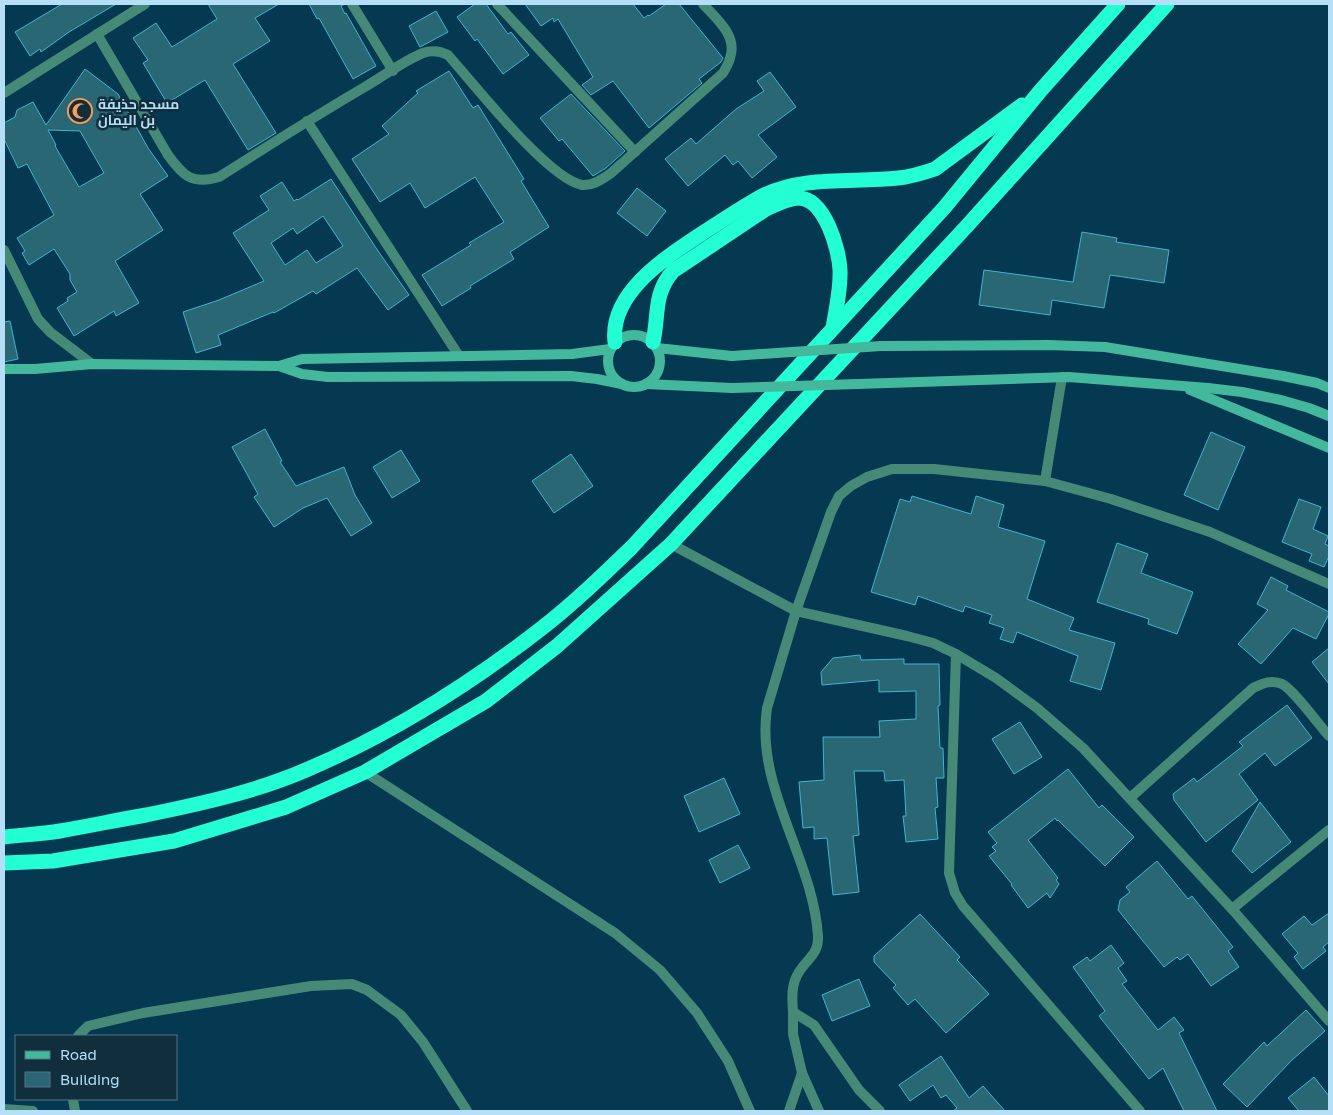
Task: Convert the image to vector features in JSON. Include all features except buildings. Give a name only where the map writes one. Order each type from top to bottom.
[{"type":"highway","points":[[4,837],[58,832],[190,806],[252,789],[305,770],[366,743],[415,715],[475,677],[543,627],[632,547],[944,208],[1041,90],[1118,4]]},
{"type":"highway","points":[[4,863],[53,860],[174,842],[286,807],[365,772],[486,701],[557,646],[670,544],[966,227],[1167,4]]},
{"type":"highway","points":[[613,346],[615,325],[619,314],[631,293],[645,276],[664,259],[762,196],[778,188],[803,182],[898,178],[935,169],[1041,90]]},
{"type":"highway","points":[[655,345],[660,290],[673,271],[766,209],[799,198],[817,206],[836,246],[840,271],[833,328]]},
{"type":"street","points":[[4,93],[145,4]]},
{"type":"street","points":[[352,4],[393,71]]},
{"type":"street","points":[[497,4],[635,152]]},
{"type":"street","points":[[97,34],[168,155],[181,172],[192,180],[208,180],[219,177],[307,121],[423,53],[433,51],[448,55],[528,146],[555,170],[572,181],[584,185],[596,183],[610,174],[723,73],[731,57],[731,43],[726,30],[702,4]]},
{"type":"street","points":[[307,121],[458,356]]},
{"type":"street","points":[[4,250],[38,319],[50,332],[92,364]]},
{"type":"street","points":[[655,345],[660,356],[658,373],[646,384],[630,387],[615,380],[608,365],[613,346],[622,337],[638,335],[655,345],[732,356],[881,346],[1048,345],[1105,347],[1283,376],[1317,383],[1329,388]]},
{"type":"street","points":[[4,369],[35,369],[92,364],[279,366],[302,359],[572,354],[613,346]]},
{"type":"street","points":[[279,366],[302,374],[328,376],[571,376],[622,384]]},
{"type":"street","points":[[646,384],[732,388],[1062,377],[1180,385],[1242,392],[1281,400],[1329,416]]},
{"type":"street","points":[[1045,481],[1062,377]]},
{"type":"street","points":[[1180,385],[1329,448]]},
{"type":"street","points":[[819,1111],[802,1073],[794,1034],[792,994],[799,972],[817,948],[818,937],[809,889],[772,779],[765,724],[777,673],[796,611],[824,530],[839,496],[850,486],[867,477],[892,469],[934,469],[1045,481],[1111,499],[1210,532],[1329,584]]},
{"type":"street","points":[[670,544],[796,611],[907,636],[932,644],[956,654],[996,678],[1037,708],[1083,748],[1232,909],[1329,1021]]},
{"type":"street","points":[[956,654],[949,873],[955,893],[963,906],[1140,1111]]},
{"type":"street","points":[[1130,798],[1252,688],[1266,682],[1282,684],[1329,736]]},
{"type":"street","points":[[365,772],[616,933],[660,970],[697,1013],[728,1062],[750,1111]]},
{"type":"street","points":[[1232,909],[1329,830]]},
{"type":"street","points":[[79,1035],[88,1026],[143,1013],[311,986],[352,984],[367,990],[401,1015],[423,1042],[467,1111]]},
{"type":"street","points":[[793,1012],[814,1025],[859,1090],[880,1111]]},
{"type":"street","points":[[789,1111],[802,1073]]},
{"type":"street","points":[[4,1109],[33,1111]]},
{"type":"place","name":"مسجد حذيفة بن اليمان","points":[[80,111]]}]
